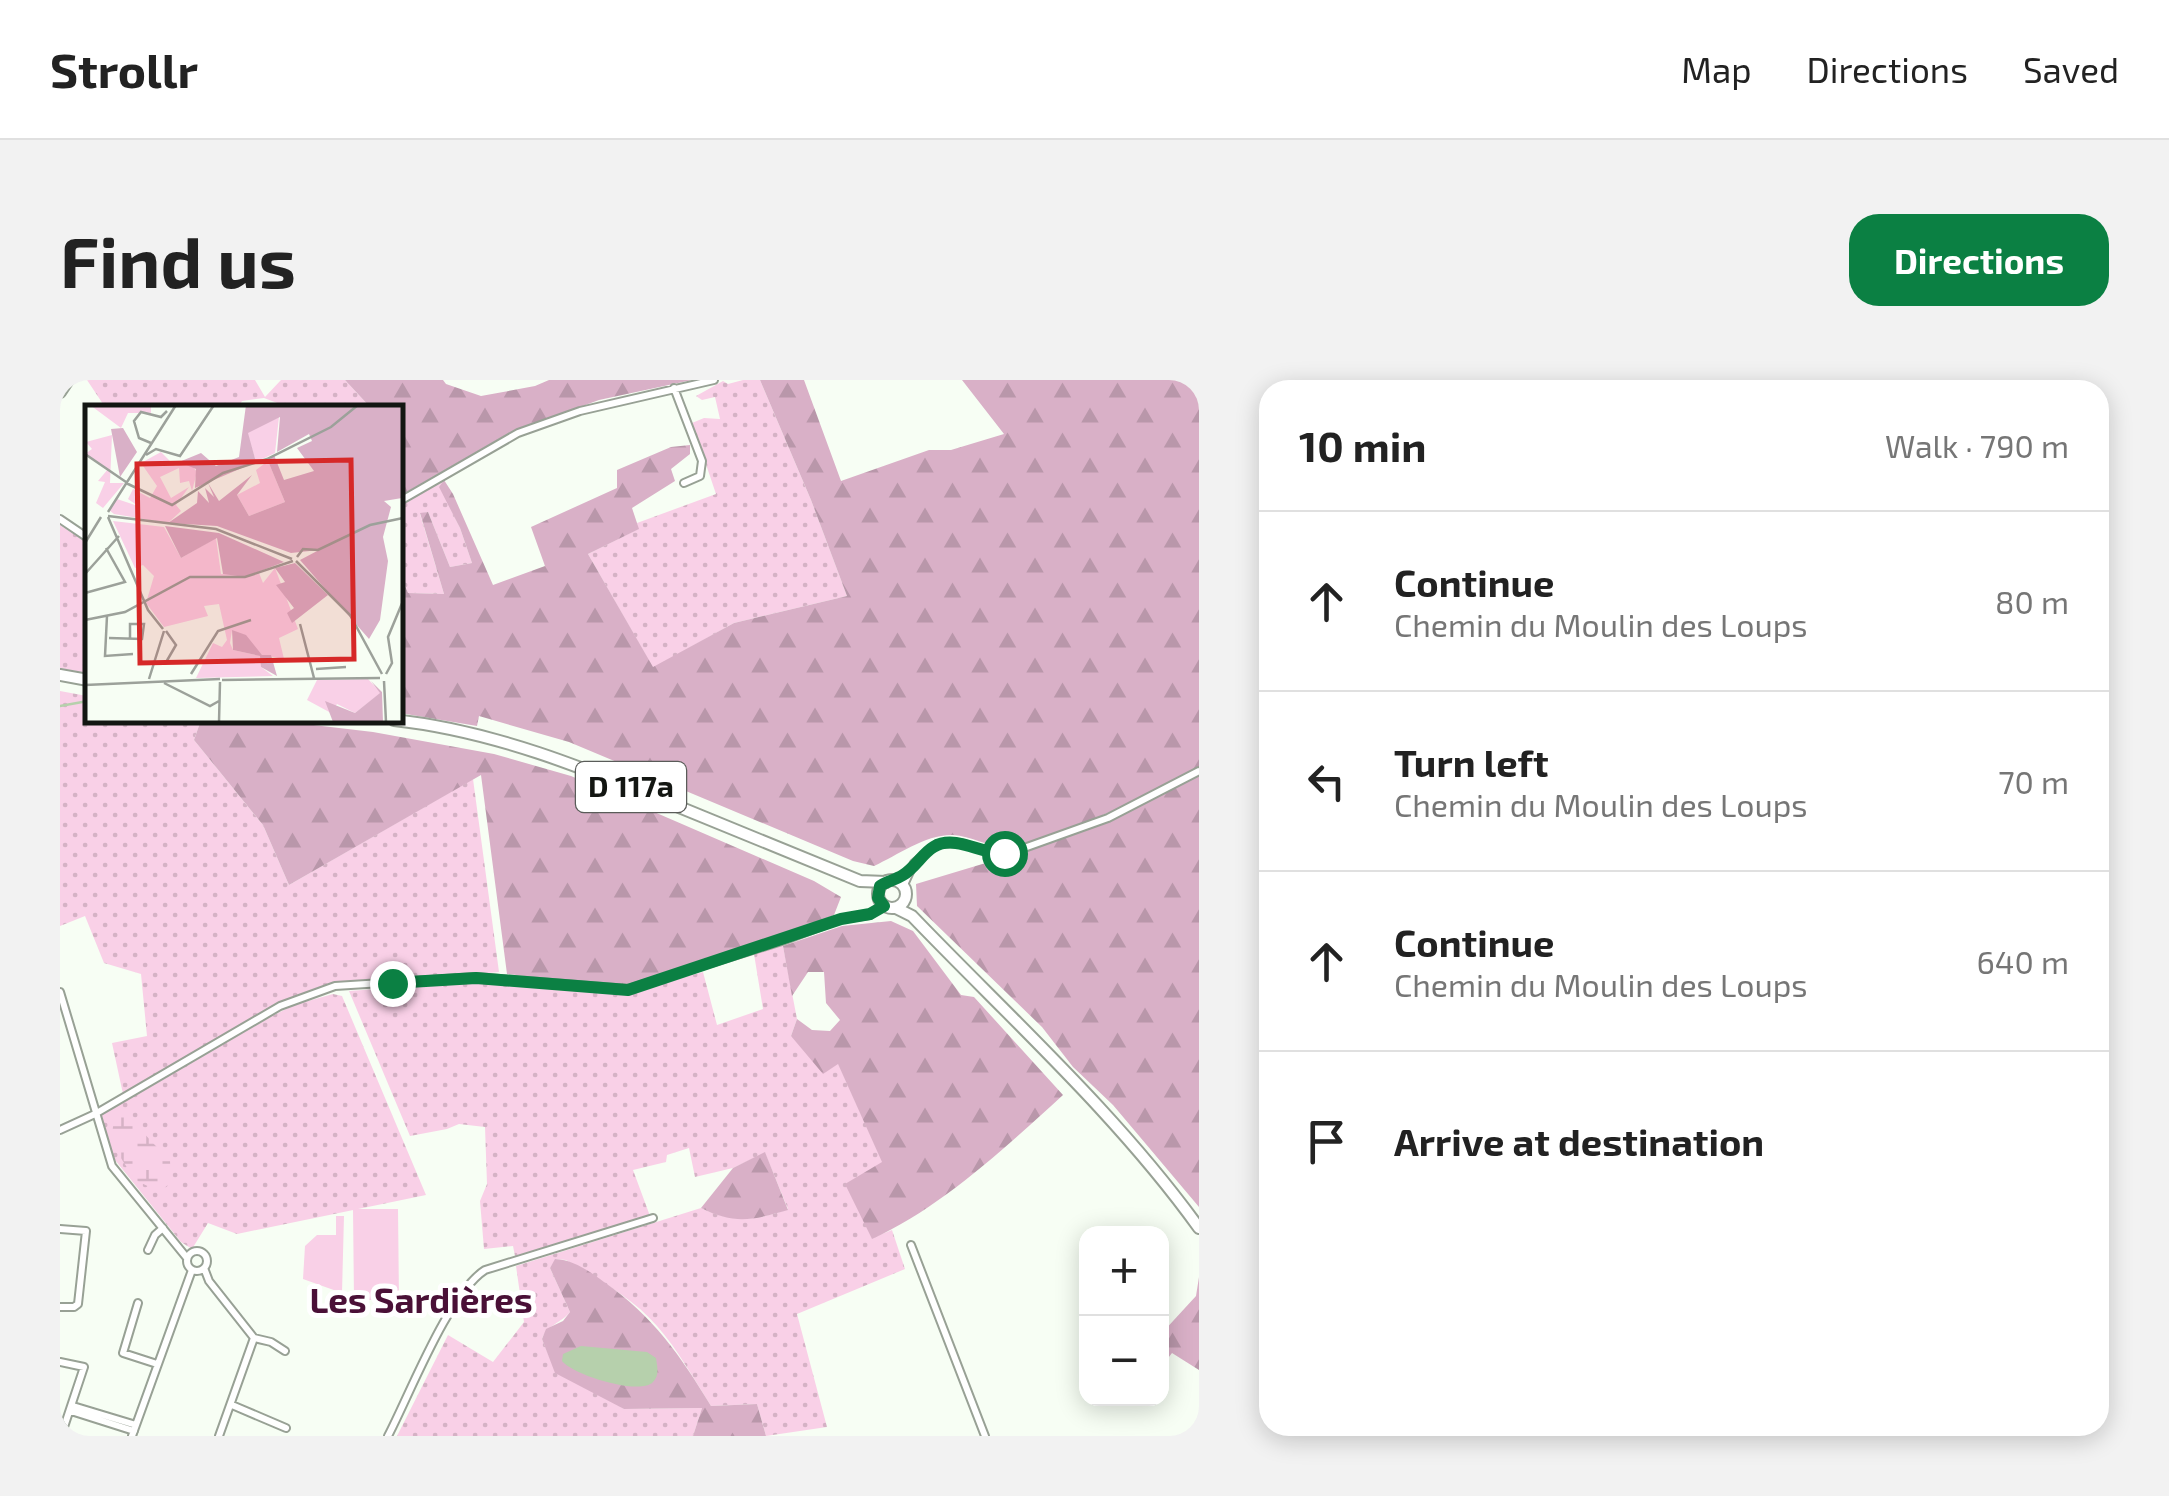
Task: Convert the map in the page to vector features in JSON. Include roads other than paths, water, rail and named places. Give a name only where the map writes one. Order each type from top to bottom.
[{"type":"main road","points":[[60,392],[68,380]]},
{"type":"main road","points":[[60,675],[85,679]]},
{"type":"main road","name":"D 117a","points":[[402,721],[477,734],[556,758],[893,899],[1102,1112],[1199,1228]]},
{"type":"main road","points":[[889,881],[893,899],[880,886],[889,881]]},
{"type":"main road","name":"D 117a","points":[[860,882],[889,881]]},
{"type":"street","points":[[402,499],[518,433],[580,411],[714,380]]},
{"type":"street","points":[[674,388],[702,461],[700,476],[684,483]]},
{"type":"street","points":[[60,519],[85,536]]},
{"type":"street","points":[[60,1119],[62,1129],[95,1114],[280,1006],[335,986],[476,978],[628,990],[841,919],[870,914],[893,899],[922,854],[938,844],[962,844],[994,854],[1013,852],[1108,818],[1199,771]]},
{"type":"street","points":[[889,881],[907,873]]},
{"type":"street","points":[[60,992],[112,1166],[177,1245],[190,1255],[192,1270],[134,1431],[72,1409]]},
{"type":"street","points":[[388,1436],[456,1302],[477,1275],[653,1218]]},
{"type":"street","points":[[148,1250],[163,1228]]},
{"type":"street","points":[[60,1229],[97,1232]]},
{"type":"street","points":[[60,1307],[78,1304],[86,1231]]},
{"type":"street","points":[[911,1246],[986,1436]]},
{"type":"street","points":[[190,1255],[199,1252],[206,1257],[204,1268],[210,1281],[254,1338],[285,1350]]},
{"type":"street","points":[[192,1270],[204,1268]]},
{"type":"street","points":[[138,1303],[122,1353],[157,1364]]},
{"type":"street","points":[[219,1436],[254,1338]]},
{"type":"street","points":[[60,1362],[84,1367],[61,1436]]},
{"type":"street","points":[[232,1405],[286,1428]]},
{"type":"waterway","points":[[60,706],[85,702]]},
{"type":"district","name":"Les Sardières","points":[[421,1301]]}]
